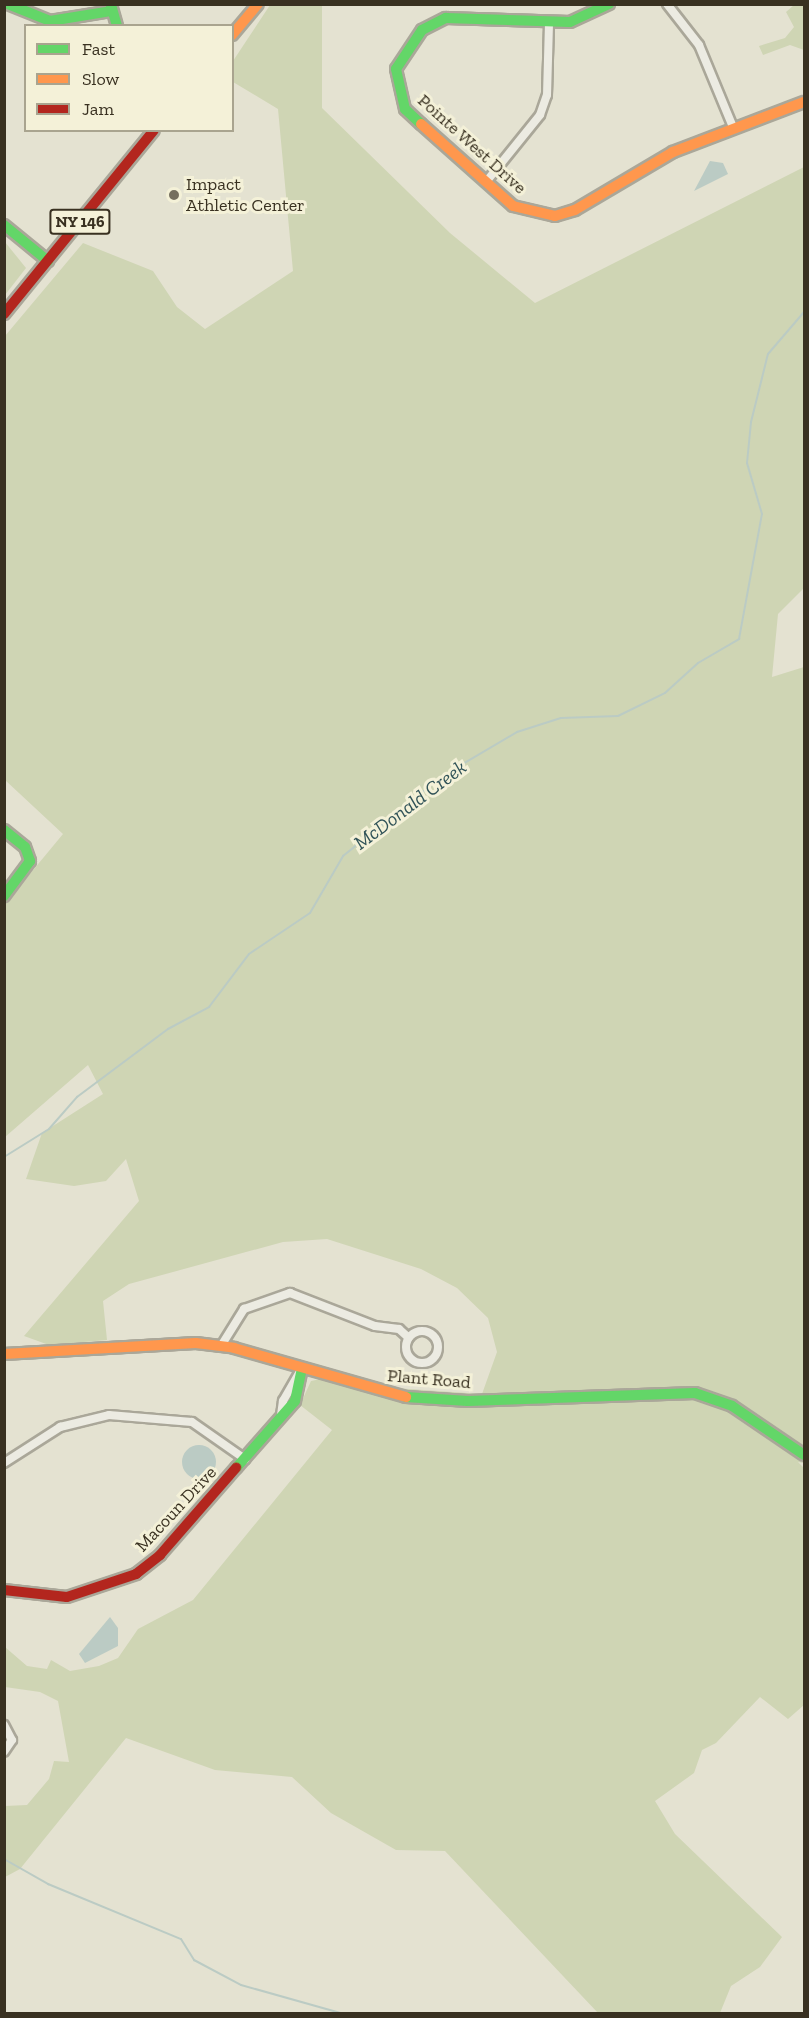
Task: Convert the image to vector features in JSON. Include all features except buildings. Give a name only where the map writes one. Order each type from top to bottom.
[{"type":"street","points":[[8,4],[50,21],[112,8],[116,24]]},
{"type":"street","points":[[234,33],[258,4]]},
{"type":"street","name":"Pointe West Drive","points":[[609,4],[570,22],[549,24],[446,18],[422,30],[396,69],[405,109],[513,206],[555,216],[575,210],[673,152],[733,127],[804,102]]},
{"type":"street","points":[[667,4],[699,45],[733,127]]},
{"type":"street","points":[[486,182],[540,115],[547,95],[549,24]]},
{"type":"street","name":"NY 146","points":[[4,314],[152,132]]},
{"type":"street","points":[[4,225],[48,261]]},
{"type":"street","points":[[4,830],[25,847],[30,861],[4,896]]},
{"type":"street","points":[[221,1346],[244,1309],[290,1293],[375,1326],[399,1329],[409,1338]]},
{"type":"street","points":[[417,1332],[433,1335],[436,1355],[428,1362],[413,1361],[407,1353],[409,1338],[417,1332]]},
{"type":"street","name":"Plant Road","points":[[4,1354],[155,1343],[221,1346],[402,1397],[468,1401],[695,1393],[732,1406],[804,1455]]},
{"type":"street","name":"Macoun Drive","points":[[4,1590],[67,1597],[136,1574],[160,1555],[281,1417],[302,1385],[302,1369]]},
{"type":"street","points":[[4,1463],[60,1426],[110,1415],[192,1422],[245,1459]]},
{"type":"street","points":[[4,1725],[12,1740],[4,1752]]},
{"type":"green space","points":[[270,5],[322,5],[322,108],[450,233],[535,303],[804,167],[804,588],[778,614],[772,677],[804,667],[804,1463],[798,1462],[804,1468],[804,1705],[788,1719],[760,1697],[716,1743],[702,1750],[694,1773],[655,1801],[675,1834],[782,1937],[760,1967],[731,1986],[720,2013],[598,2013],[445,1851],[396,1850],[331,1813],[292,1777],[215,1770],[126,1738],[20,1869],[5,1877],[5,1806],[27,1805],[49,1779],[54,1761],[69,1762],[58,1701],[40,1692],[5,1687],[5,1647],[27,1666],[47,1669],[51,1660],[70,1671],[99,1666],[118,1658],[138,1629],[193,1600],[332,1430],[300,1405],[311,1381],[345,1374],[380,1387],[482,1394],[497,1352],[488,1318],[457,1288],[421,1269],[327,1239],[283,1242],[129,1284],[103,1301],[107,1340],[49,1345],[24,1336],[139,1201],[126,1159],[106,1181],[74,1186],[26,1179],[42,1133],[103,1094],[88,1065],[5,1137],[5,904],[63,834],[5,780],[5,336],[83,243],[153,271],[177,307],[205,329],[293,271],[278,109],[234,83],[234,59]]},
{"type":"green space","points":[[794,5],[804,5],[804,50],[790,45],[763,55],[759,46],[785,38],[794,27],[786,12]]},
{"type":"green space","points":[[5,242],[26,268],[5,295]]},
{"type":"shaded area","points":[[710,161],[723,163],[728,174],[694,191]]},
{"type":"shaded area","points":[[199,1445],[211,1450],[216,1462],[211,1474],[199,1479],[187,1474],[182,1462],[187,1450]]},
{"type":"shaded area","points":[[110,1617],[118,1628],[118,1646],[85,1663],[79,1654]]},
{"type":"waterway","name":"McDonald Creek","points":[[4,1157],[49,1129],[77,1097],[168,1029],[209,1007],[249,954],[310,913],[343,856],[444,775],[517,732],[561,718],[618,716],[665,693],[698,663],[739,639],[762,514],[747,463],[751,422],[768,354],[804,312]]},
{"type":"waterway","points":[[4,1859],[48,1884],[181,1939],[194,1960],[241,1985],[344,2014]]},
{"type":"traffic: fast","points":[[8,4],[50,21],[112,11]]},
{"type":"traffic: fast","points":[[421,124],[405,109],[396,69],[422,30],[446,18],[570,22],[609,4]]},
{"type":"traffic: fast","points":[[111,5],[116,24]]},
{"type":"traffic: fast","points":[[4,225],[48,261]]},
{"type":"traffic: fast","points":[[4,830],[25,847],[30,861],[4,896]]},
{"type":"traffic: fast","points":[[236,1468],[295,1401],[302,1369]]},
{"type":"traffic: fast","points":[[406,1397],[468,1401],[695,1393],[732,1406],[804,1455]]},
{"type":"traffic: slow","points":[[234,33],[258,4]]},
{"type":"traffic: slow","points":[[421,124],[513,206],[555,216],[575,210],[673,152],[804,102]]},
{"type":"traffic: slow","points":[[4,1354],[196,1343],[234,1348],[406,1397]]},
{"type":"traffic: jam","points":[[4,314],[152,132]]},
{"type":"traffic: jam","points":[[4,1590],[67,1597],[136,1574],[160,1555],[236,1468]]},
{"type":"place","name":"Impact Athletic Center","points":[[174,195]]}]
